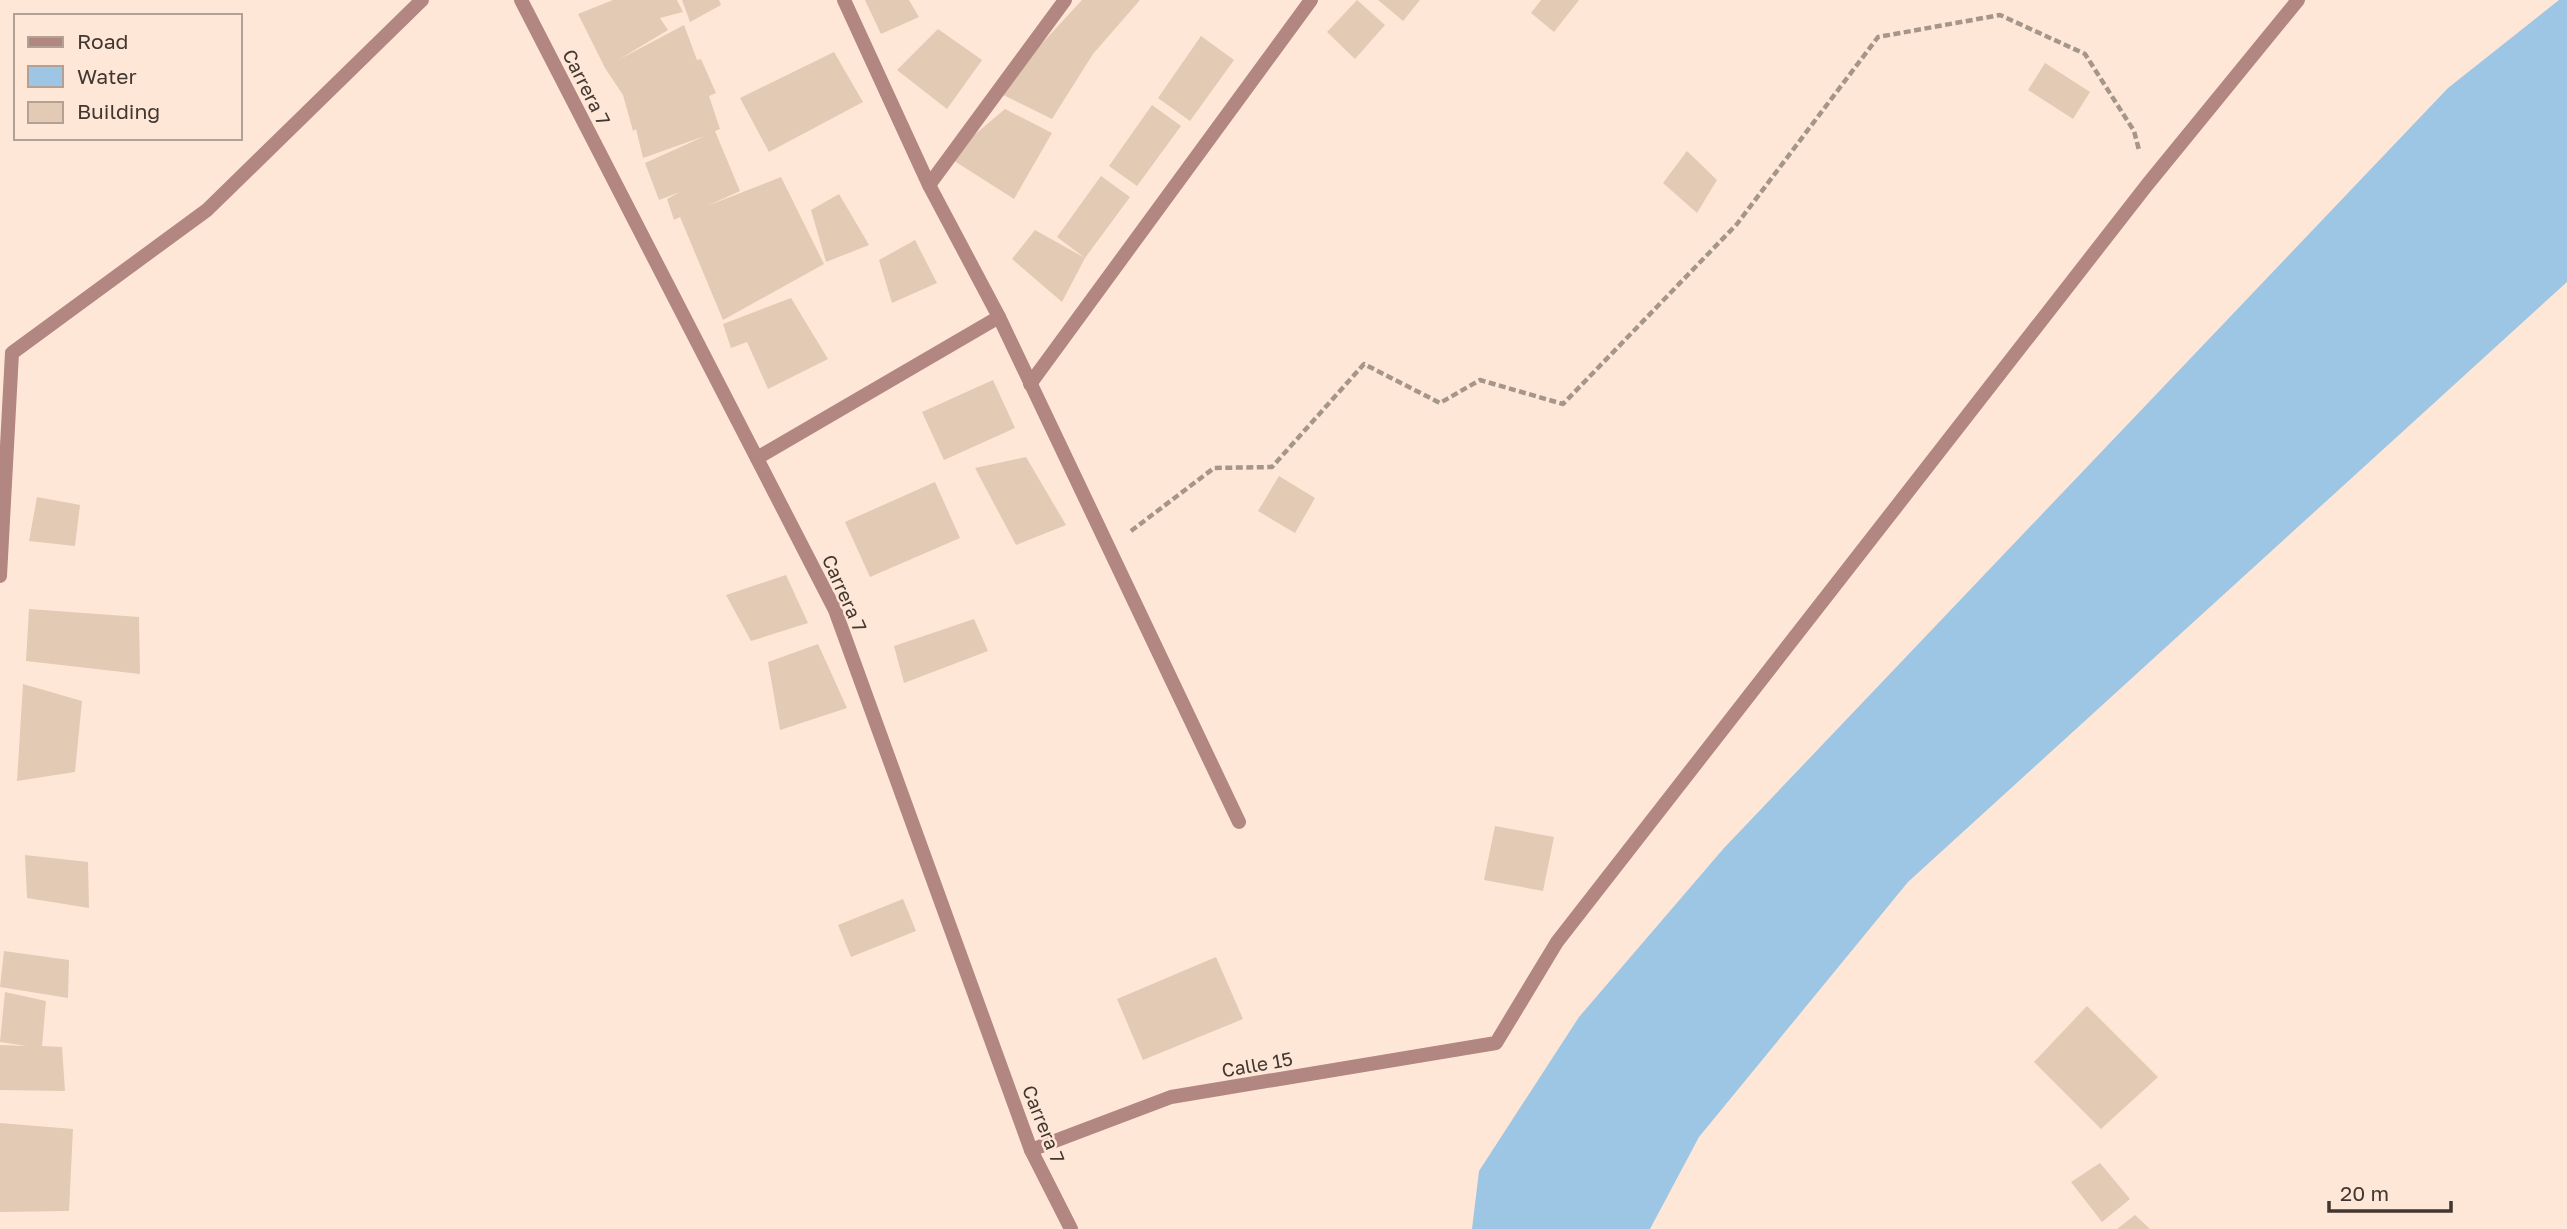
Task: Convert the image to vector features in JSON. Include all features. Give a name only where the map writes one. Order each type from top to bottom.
[{"type":"street","points":[[0,576],[12,353],[206,210],[422,0]]},
{"type":"street","name":"Carrera 7","points":[[521,0],[835,610],[1031,1150],[1071,1229]]},
{"type":"street","points":[[844,0],[929,185],[999,317],[1239,822]]},
{"type":"street","points":[[929,185],[1065,0]]},
{"type":"street","points":[[1030,384],[1311,0]]},
{"type":"street","points":[[2147,185],[2298,0]]},
{"type":"street","name":"Calle 15","points":[[1031,1150],[1171,1097],[1496,1043],[1557,942],[2147,185]]},
{"type":"street","points":[[757,458],[999,317]]},
{"type":"path","points":[[1108,548],[1214,468],[1272,467],[1364,364],[1440,403],[1480,380],[1563,404],[1738,223],[1878,37],[2000,15],[2085,54],[2134,131],[2147,185]]},
{"type":"water","points":[[2559,0],[2567,0],[2567,282],[1908,882],[1699,1137],[1650,1229],[1472,1229],[1479,1171],[1579,1017],[1724,848],[2448,88]]},
{"type":"building","points":[[613,0],[677,0],[683,12],[660,18],[668,30],[618,60],[684,25],[697,60],[701,59],[716,93],[709,96],[720,129],[715,131],[740,191],[707,206],[781,177],[824,264],[723,320],[680,217],[674,220],[667,199],[680,192],[659,200],[645,163],[705,136],[643,158],[636,129],[633,131],[623,95],[605,68],[578,14]]},
{"type":"building","points":[[682,0],[719,0],[721,5],[690,22]]},
{"type":"building","points":[[865,0],[909,0],[919,17],[881,34]]},
{"type":"building","points":[[1082,0],[1140,0],[1093,54],[1052,119],[997,92]]},
{"type":"building","points":[[1357,0],[1385,25],[1355,59],[1327,32]]},
{"type":"building","points":[[1378,0],[1420,0],[1403,21]]},
{"type":"building","points":[[1541,0],[1579,0],[1554,32],[1531,13]]},
{"type":"building","points":[[938,29],[982,60],[947,109],[897,70]]},
{"type":"building","points":[[1201,36],[1234,60],[1190,121],[1158,98]]},
{"type":"building","points":[[834,52],[863,102],[769,152],[740,98]]},
{"type":"building","points":[[2045,63],[2090,92],[2073,119],[2028,90]]},
{"type":"building","points":[[1152,105],[1181,126],[1137,186],[1109,166]]},
{"type":"building","points":[[1005,109],[1052,133],[1014,199],[948,157]]},
{"type":"building","points":[[1687,151],[1717,180],[1697,213],[1663,183]]},
{"type":"building","points":[[1101,176],[1130,197],[1085,258],[1057,237]]},
{"type":"building","points":[[839,194],[869,245],[826,262],[811,210]]},
{"type":"building","points":[[1035,230],[1085,258],[1062,302],[1012,259]]},
{"type":"building","points":[[915,240],[937,283],[892,303],[879,260]]},
{"type":"building","points":[[791,298],[828,359],[768,389],[747,342],[731,348],[723,324]]},
{"type":"building","points":[[993,380],[1015,428],[944,460],[922,412]]},
{"type":"building","points":[[1026,457],[1066,525],[1016,545],[975,468]]},
{"type":"building","points":[[1279,476],[1315,498],[1295,533],[1258,511]]},
{"type":"building","points":[[935,482],[960,538],[870,577],[845,522]]},
{"type":"building","points":[[37,497],[80,505],[75,546],[29,541]]},
{"type":"building","points":[[786,575],[808,623],[751,641],[726,595]]},
{"type":"building","points":[[29,609],[139,617],[140,674],[26,661]]},
{"type":"building","points":[[974,619],[988,651],[904,683],[894,646]]},
{"type":"building","points":[[818,644],[847,708],[780,730],[768,662]]},
{"type":"building","points":[[23,684],[82,701],[75,772],[17,781]]},
{"type":"building","points":[[1495,826],[1554,837],[1543,891],[1484,880]]},
{"type":"building","points":[[25,855],[88,862],[89,908],[27,898]]},
{"type":"building","points":[[903,899],[916,931],[851,957],[838,925]]},
{"type":"building","points":[[4,951],[69,960],[68,998],[0,987]]},
{"type":"building","points":[[1216,957],[1243,1019],[1143,1060],[1117,999]]},
{"type":"building","points":[[5,992],[46,1001],[42,1046],[62,1047],[65,1091],[0,1090],[0,1045],[27,1046],[0,1042]]},
{"type":"building","points":[[2087,1006],[2158,1077],[2101,1129],[2034,1062]]},
{"type":"building","points":[[0,1123],[73,1129],[69,1211],[0,1212]]},
{"type":"building","points":[[2100,1163],[2130,1199],[2102,1222],[2071,1182]]},
{"type":"building","points":[[2135,1215],[2150,1229],[2117,1229]]}]
